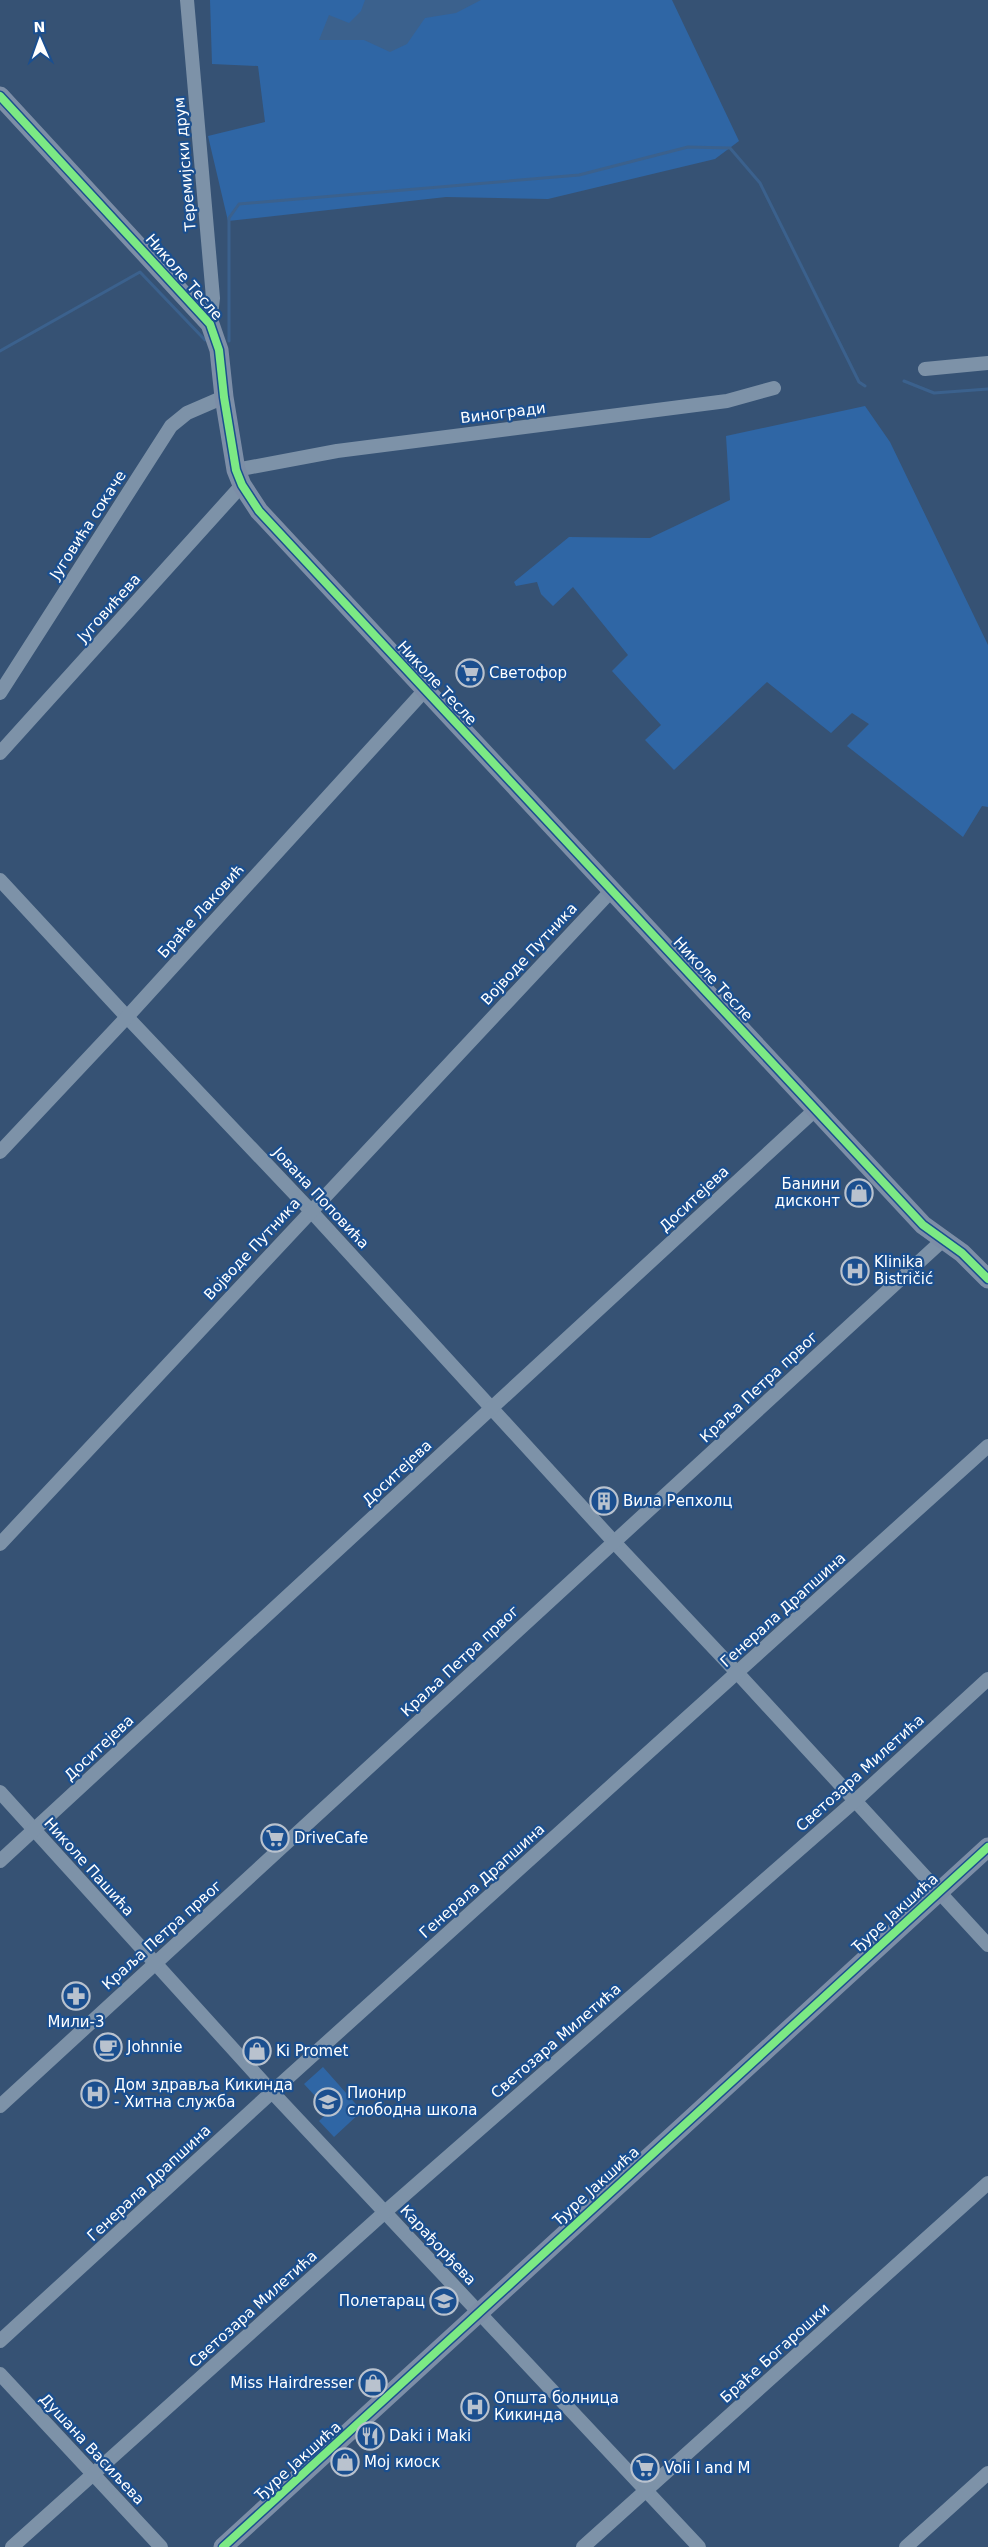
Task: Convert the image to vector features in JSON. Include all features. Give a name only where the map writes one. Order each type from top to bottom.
[{"type":"main road","name":"Николе Тесле","points":[[0,96],[210,324],[219,350],[224,397],[239,478],[260,511],[815,1110],[924,1224],[962,1254],[988,1279]]},
{"type":"main road","name":"Ђуре Јакшића","points":[[223,2547],[988,1847]]},
{"type":"street","name":"Теремијски друм","points":[[188,0],[213,298],[210,324]]},
{"type":"street","points":[[925,368],[988,363]]},
{"type":"street","name":"Виногради","points":[[239,478],[337,451],[727,401],[774,388]]},
{"type":"street","name":"Југовића сокаче","points":[[0,693],[171,426],[187,413],[224,397]]},
{"type":"street","name":"Југовићева","points":[[0,753],[239,478]]},
{"type":"street","name":"Браће Лаковић","points":[[0,1152],[127,1017],[424,690]]},
{"type":"street","name":"Јована Поповића","points":[[0,880],[310,1210],[614,1542],[856,1800],[988,1945]]},
{"type":"street","name":"Војводе Путника","points":[[0,1544],[310,1210],[612,890]]},
{"type":"street","name":"Доситејева","points":[[0,1861],[815,1110]]},
{"type":"street","name":"Краља Петра првог","points":[[0,2106],[943,1240]]},
{"type":"street","name":"Генерала Драпшина","points":[[0,2341],[272,2092],[988,1446]]},
{"type":"street","name":"Светозара Милетића","points":[[12,2547],[385,2212],[856,1800],[988,1679]]},
{"type":"street","name":"Николе Пашића","points":[[0,1792],[155,1963]]},
{"type":"street","name":"Карађорђева","points":[[155,1963],[272,2092],[699,2547]]},
{"type":"street","name":"Браће Богарошки","points":[[583,2547],[988,2183]]},
{"type":"street","name":"Душана Васиљева","points":[[0,2374],[161,2547]]},
{"type":"street","points":[[906,2547],[988,2473]]},
{"type":"shaded area","points":[[210,0],[672,0],[739,141],[715,159],[548,199],[446,197],[228,221],[208,136],[265,122],[258,66],[212,64]]},
{"type":"shaded area","points":[[365,0],[481,0],[456,13],[425,18],[407,44],[390,52],[364,40],[319,40],[329,15],[349,23],[361,11]]},
{"type":"shaded area","points":[[865,406],[890,442],[988,645],[988,807],[982,806],[963,837],[847,746],[869,724],[852,713],[831,733],[767,682],[674,770],[645,740],[661,725],[612,671],[628,655],[573,587],[553,606],[541,594],[537,582],[516,586],[514,582],[569,537],[650,538],[730,500],[726,436]]},
{"type":"shaded area","name":"Пионир слободна школа","points":[[323,2067],[362,2111],[334,2137],[319,2121],[329,2111],[304,2084]]},
{"type":"waterway","points":[[229,341],[229,218],[239,204],[579,175],[688,147],[730,148],[760,183],[859,382],[865,386]]},
{"type":"waterway","points":[[0,351],[140,272],[205,340]]},
{"type":"waterway","points":[[904,381],[934,393],[988,389]]},
{"type":"cycle path","points":[[0,96],[210,324],[219,350],[224,397],[236,470],[242,485],[259,511],[923,1225],[962,1253],[988,1279]]},
{"type":"cycle path","points":[[223,2547],[988,1847]]},
{"type":"place","name":"Светофор","points":[[470,673]]},
{"type":"place","name":"Банини дисконт","points":[[859,1193]]},
{"type":"place","name":"Klinika Bistričić","points":[[855,1271]]},
{"type":"place","name":"Вила Репхолц","points":[[604,1501]]},
{"type":"place","name":"DriveCafe","points":[[275,1838]]},
{"type":"place","name":"Мили-3","points":[[76,1996]]},
{"type":"place","name":"Johnnie","points":[[108,2047]]},
{"type":"place","name":"Ki Promet","points":[[257,2051]]},
{"type":"place","name":"Дом здравља Кикинда - Хитна служба","points":[[95,2094]]},
{"type":"place","name":"Пионир слободна школа","points":[[328,2102]]},
{"type":"place","name":"Полетарац","points":[[444,2301]]},
{"type":"place","name":"Miss Hairdresser","points":[[373,2383]]},
{"type":"place","name":"Општа болница Кикинда","points":[[475,2407]]},
{"type":"place","name":"Daki i Maki","points":[[370,2436]]},
{"type":"place","name":"Мој киоск","points":[[345,2462]]},
{"type":"place","name":"Voli I and M","points":[[645,2468]]}]
